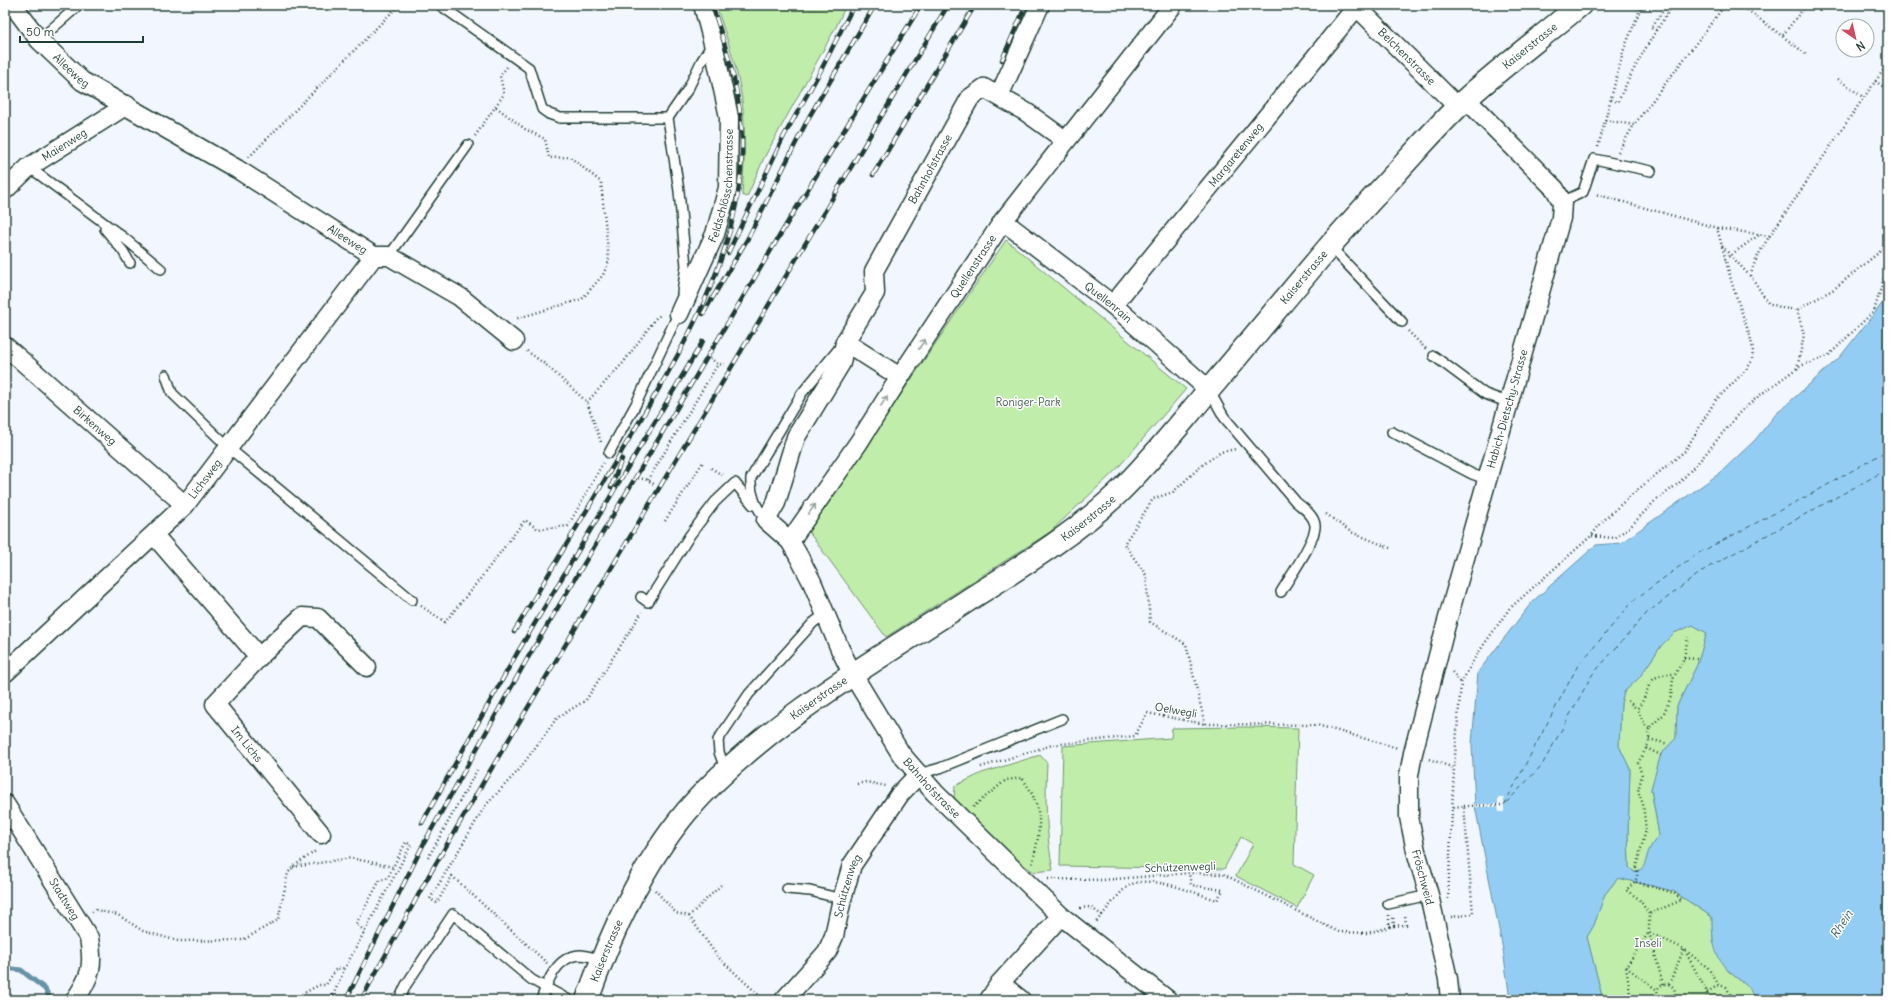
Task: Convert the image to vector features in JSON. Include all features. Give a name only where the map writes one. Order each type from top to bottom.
[{"type":"main road","name":"Kaiserstrasse","points":[[587,1000],[601,960],[636,888],[669,835],[689,808],[726,771],[778,727],[853,675],[1051,547],[1116,495],[1153,456],[1256,336],[1330,246],[1462,103],[1580,5]]},
{"type":"street","name":"Alleeweg","points":[[13,5],[28,28],[82,81],[127,105],[237,169],[382,256],[460,297],[514,341]]},
{"type":"street","name":"Feldschlösschenstrasse","points":[[673,312],[715,234],[728,188],[729,117],[703,5]]},
{"type":"street","points":[[999,96],[1040,5]]},
{"type":"street","name":"Quellenstrasse","points":[[790,541],[859,442],[1003,221],[1065,140],[1174,5]]},
{"type":"street","name":"Belchenstrasse","points":[[1357,5],[1462,103]]},
{"type":"street","name":"Margaretenweg","points":[[1112,305],[1357,5]]},
{"type":"street","name":"Bahnhofstrasse","points":[[1065,140],[1026,112],[984,88],[970,98],[874,271],[875,293],[845,342],[841,363],[796,436],[776,503],[766,520],[790,541],[806,570],[826,613],[840,649],[853,675],[901,754],[935,792],[1061,916],[1167,1000]]},
{"type":"street","points":[[1462,103],[1555,189],[1562,202]]},
{"type":"street","name":"Maienweg","points":[[5,190],[29,167],[127,105]]},
{"type":"street","name":"Habich-Dietschy-Strasse","points":[[1413,752],[1446,625],[1510,403],[1561,218],[1562,202]]},
{"type":"street","name":"Quellenrain","points":[[1003,221],[1112,305],[1209,390]]},
{"type":"street","name":"Lichsweg","points":[[5,674],[185,505],[382,256]]},
{"type":"street","points":[[845,342],[900,377]]},
{"type":"street","name":"Birkenweg","points":[[5,346],[185,505]]},
{"type":"street","points":[[154,535],[259,657]]},
{"type":"street","name":"Im Lichs","points":[[321,834],[215,704],[259,657],[302,617],[318,618],[367,667]]},
{"type":"street","name":"Fröschweid","points":[[1413,752],[1409,775],[1408,817],[1429,896],[1448,979],[1450,1000]]},
{"type":"street","name":"Schützenweg","points":[[784,1000],[827,952],[834,936],[842,899],[856,858],[900,794],[919,774]]},
{"type":"street","name":"Stadtweg","points":[[5,804],[89,938],[93,958],[88,981],[75,1000]]},
{"type":"street","points":[[989,1000],[1000,982],[1061,916]]},
{"type":"street","points":[[1000,982],[1021,1000]]},
{"type":"lane","points":[[39,40],[79,5]]},
{"type":"lane","points":[[440,5],[529,68],[542,109],[549,114],[560,118],[584,119],[668,118]]},
{"type":"lane","points":[[608,453],[636,404],[673,312],[686,266],[679,191],[668,118],[688,89],[701,62],[713,43]]},
{"type":"lane","points":[[382,256],[468,145]]},
{"type":"lane","points":[[1562,202],[1583,192],[1594,160],[1611,162],[1651,171]]},
{"type":"lane","points":[[29,167],[122,237],[161,269]]},
{"type":"lane","points":[[100,221],[130,263]]},
{"type":"lane","points":[[1330,246],[1402,322]]},
{"type":"lane","name":"Bahnhofstrasse","points":[[766,520],[754,502],[751,493],[751,478],[802,393],[845,342]]},
{"type":"lane","points":[[1434,356],[1485,394],[1510,403]]},
{"type":"lane","points":[[166,375],[172,393],[229,448],[412,600]]},
{"type":"lane","points":[[1209,390],[1224,418],[1296,502],[1310,513],[1316,525],[1314,537],[1281,592]]},
{"type":"lane","points":[[1392,432],[1472,474],[1488,480]]},
{"type":"lane","points":[[645,599],[715,502],[735,483],[766,520]]},
{"type":"lane","points":[[726,771],[719,752],[718,740],[749,694],[812,623],[826,613]]},
{"type":"lane","points":[[919,774],[940,768],[1062,719]]},
{"type":"lane","points":[[787,889],[842,899]]},
{"type":"lane","points":[[1388,904],[1429,896]]},
{"type":"lane","points":[[399,1000],[406,985],[453,914],[532,980],[569,1000]]},
{"type":"lane","points":[[541,1000],[545,987],[555,970],[565,960],[573,956],[585,955],[601,960]]},
{"type":"path","points":[[237,169],[400,5]]},
{"type":"path","points":[[1594,160],[1624,49],[1642,5]]},
{"type":"path","points":[[1656,30],[1651,28],[1667,5]]},
{"type":"path","points":[[1611,100],[1618,102],[1629,78],[1656,30],[1673,5]]},
{"type":"path","points":[[1611,162],[1634,125],[1725,5]]},
{"type":"path","points":[[1741,5],[1783,35],[1806,54]]},
{"type":"path","points":[[1783,35],[1806,5]]},
{"type":"path","points":[[468,145],[504,94],[500,76],[514,58]]},
{"type":"path","points":[[1750,276],[1754,263],[1770,236],[1863,97],[1888,64]]},
{"type":"path","points":[[1838,79],[1863,97]]},
{"type":"path","points":[[1875,81],[1888,90]]},
{"type":"path","points":[[496,107],[525,129],[545,138],[549,158],[570,157],[601,182],[609,261],[604,275],[582,299],[514,320]]},
{"type":"path","points":[[1605,120],[1634,125]]},
{"type":"path","points":[[1590,192],[1717,228],[1770,236]]},
{"type":"path","points":[[1448,902],[1454,768],[1461,683],[1476,656],[1509,609],[1591,536],[1601,523],[1630,496],[1685,451],[1715,401],[1746,370],[1752,361],[1753,349],[1750,336],[1725,259],[1717,228]]},
{"type":"path","points":[[1725,259],[1759,235]]},
{"type":"path","points":[[1722,245],[1750,276],[1768,302],[1783,308],[1797,310],[1834,289],[1888,245]]},
{"type":"path","points":[[1591,536],[1615,538],[1631,526],[1654,502],[1679,483],[1703,457],[1739,413],[1760,395],[1797,370],[1800,366],[1828,356],[1874,311],[1885,275],[1888,272]]},
{"type":"path","points":[[1797,310],[1804,335],[1797,370]]},
{"type":"path","points":[[587,402],[623,363],[656,318],[673,312]]},
{"type":"path","points":[[1402,322],[1405,327],[1434,356]]},
{"type":"path","points":[[412,600],[445,622],[525,520],[538,529],[568,526],[608,453],[601,442],[587,402],[546,365],[514,341]]},
{"type":"path","points":[[710,358],[718,364],[726,365]]},
{"type":"path","points":[[648,480],[718,364]]},
{"type":"path","points":[[1205,724],[1186,644],[1150,622],[1146,575],[1124,544],[1153,499],[1173,492],[1201,466],[1221,452],[1238,449],[1244,443]]},
{"type":"path","points":[[665,521],[703,462]]},
{"type":"path","points":[[638,478],[648,480],[655,484]]},
{"type":"path","points":[[1310,513],[1319,509],[1351,532],[1390,548]]},
{"type":"path","points":[[555,970],[452,876],[436,903],[430,899],[485,806],[518,771],[557,718],[586,700],[645,599]]},
{"type":"path","points":[[1649,728],[1663,715],[1671,697],[1675,674],[1684,658],[1688,638]]},
{"type":"path","points":[[1684,658],[1697,660]]},
{"type":"path","points":[[1637,709],[1641,704],[1650,681],[1662,674],[1675,674]]},
{"type":"path","points":[[1628,701],[1637,709],[1649,728],[1649,739],[1638,763],[1642,775],[1638,791],[1643,804],[1646,830],[1636,867],[1638,872],[1636,882],[1626,890],[1640,898],[1649,914],[1649,932],[1663,984]]},
{"type":"path","name":"Oelwegli","points":[[979,767],[1052,745],[1135,736],[1147,713],[1205,724],[1317,725],[1413,752],[1454,768]]},
{"type":"path","points":[[1649,739],[1668,744]]},
{"type":"path","points":[[1646,748],[1661,755]]},
{"type":"path","points":[[428,858],[477,770]]},
{"type":"path","points":[[962,818],[984,797],[1006,780],[1022,778],[1031,790],[1039,808],[1040,828],[1032,865],[1023,878]]},
{"type":"path","points":[[857,784],[866,782],[889,787],[900,794]]},
{"type":"path","points":[[1453,807],[1504,805]]},
{"type":"path","points":[[1447,917],[1473,914],[1464,806]]},
{"type":"path","points":[[77,917],[96,910],[118,915],[144,932],[178,941],[243,940],[278,920],[288,873],[293,867],[329,842],[321,834]]},
{"type":"path","points":[[331,1000],[345,968],[365,931],[411,845],[406,842],[388,878],[380,880],[356,924],[365,931]]},
{"type":"path","points":[[293,867],[351,858],[393,867]]},
{"type":"path","points":[[1102,915],[1129,886],[1142,881],[1162,884],[1216,900],[1223,890],[1191,884],[1189,873]]},
{"type":"path","name":"Schützenwegli","points":[[1023,878],[1103,880],[1189,873],[1223,874],[1339,932],[1367,933],[1394,926]]},
{"type":"path","points":[[1636,882],[1674,893],[1682,900],[1649,914]]},
{"type":"path","points":[[689,916],[721,885]]},
{"type":"path","points":[[655,890],[676,913],[689,916],[718,957],[764,1000]]},
{"type":"path","points":[[1649,932],[1684,950],[1708,968],[1719,985],[1726,988],[1733,998]]},
{"type":"path","points":[[1631,1000],[1626,967],[1649,932]]},
{"type":"path","points":[[1669,984],[1684,950]]},
{"type":"path","points":[[1684,950],[1707,992],[1707,1000]]},
{"type":"path","points":[[1626,967],[1656,990],[1659,1000]]},
{"type":"path","points":[[291,1000],[319,984],[326,985],[336,969],[345,968]]},
{"type":"path","points":[[1656,990],[1663,984],[1669,984],[1675,990],[1674,998],[1684,1000]]},
{"type":"path","points":[[1707,992],[1719,985]]},
{"type":"green space","points":[[716,5],[846,5],[837,25],[764,158],[747,197],[742,195],[745,141],[739,83]]},
{"type":"green space","name":"Roniger-Park","points":[[1006,240],[1186,389],[1116,470],[1050,532],[886,637],[808,531]]},
{"type":"green space","points":[[1693,625],[1707,633],[1697,665],[1677,706],[1676,738],[1661,754],[1651,789],[1659,835],[1648,853],[1643,867],[1638,871],[1633,871],[1629,867],[1628,834],[1630,769],[1619,746],[1621,703],[1624,692],[1639,678],[1661,646],[1674,633]]},
{"type":"green space","points":[[1172,728],[1298,728],[1294,864],[1314,875],[1297,908],[1236,876],[1253,844],[1241,837],[1224,869],[1060,866],[1063,746],[1171,738]]},
{"type":"green space","points":[[1040,755],[1047,763],[1047,816],[1053,870],[1034,872],[1019,862],[954,799],[955,786],[982,773]]},
{"type":"green space","name":"Inseli","points":[[1618,878],[1673,891],[1712,917],[1713,942],[1728,971],[1751,989],[1753,996],[1751,1000],[1603,1000],[1587,937],[1594,925],[1605,894]]},
{"type":"water","name":"Rhein","points":[[1888,296],[1888,1000],[1751,1000],[1753,996],[1747,986],[1724,966],[1717,954],[1713,940],[1712,917],[1673,891],[1618,878],[1605,894],[1594,925],[1587,937],[1603,1000],[1510,1000],[1503,950],[1475,806],[1472,744],[1478,672],[1532,602],[1596,545],[1621,543],[1720,473],[1755,440],[1776,414],[1839,358]],"holes":[[[1693,625],[1707,633],[1697,665],[1677,706],[1676,738],[1661,754],[1651,789],[1659,835],[1650,848],[1643,867],[1638,871],[1633,871],[1629,867],[1628,834],[1630,769],[1619,746],[1621,703],[1624,692],[1639,678],[1661,646],[1674,633]]]},
{"type":"pier","points":[[1498,798],[1504,798],[1504,812],[1499,812],[1498,807],[1475,807],[1475,804],[1498,804]]},
{"type":"waterway","points":[[5,968],[21,970],[45,989],[51,1000]]},
{"type":"ferry route","points":[[1504,805],[1577,667],[1634,600],[1695,555],[1815,492],[1888,450]]},
{"type":"ferry route","points":[[1506,803],[1542,765],[1592,675],[1647,613],[1705,569],[1888,469]]},
{"type":"railway","points":[[514,632],[682,348],[716,273],[729,234],[738,194],[742,153],[742,133],[734,78],[712,5]]},
{"type":"railway","points":[[728,253],[784,136],[821,70],[854,5]]},
{"type":"railway","points":[[703,314],[748,238],[809,117],[875,5]]},
{"type":"railway","points":[[346,1000],[424,843],[526,661],[789,220],[921,5]]},
{"type":"railway","points":[[361,1000],[428,877],[487,776],[948,5]]},
{"type":"railway","points":[[873,175],[975,5]]},
{"type":"railway","points":[[1002,60],[1026,5]]},
{"type":"railway","points":[[422,823],[516,655],[703,341]]},
{"type":"railway","points":[[611,487],[622,459]]}]
